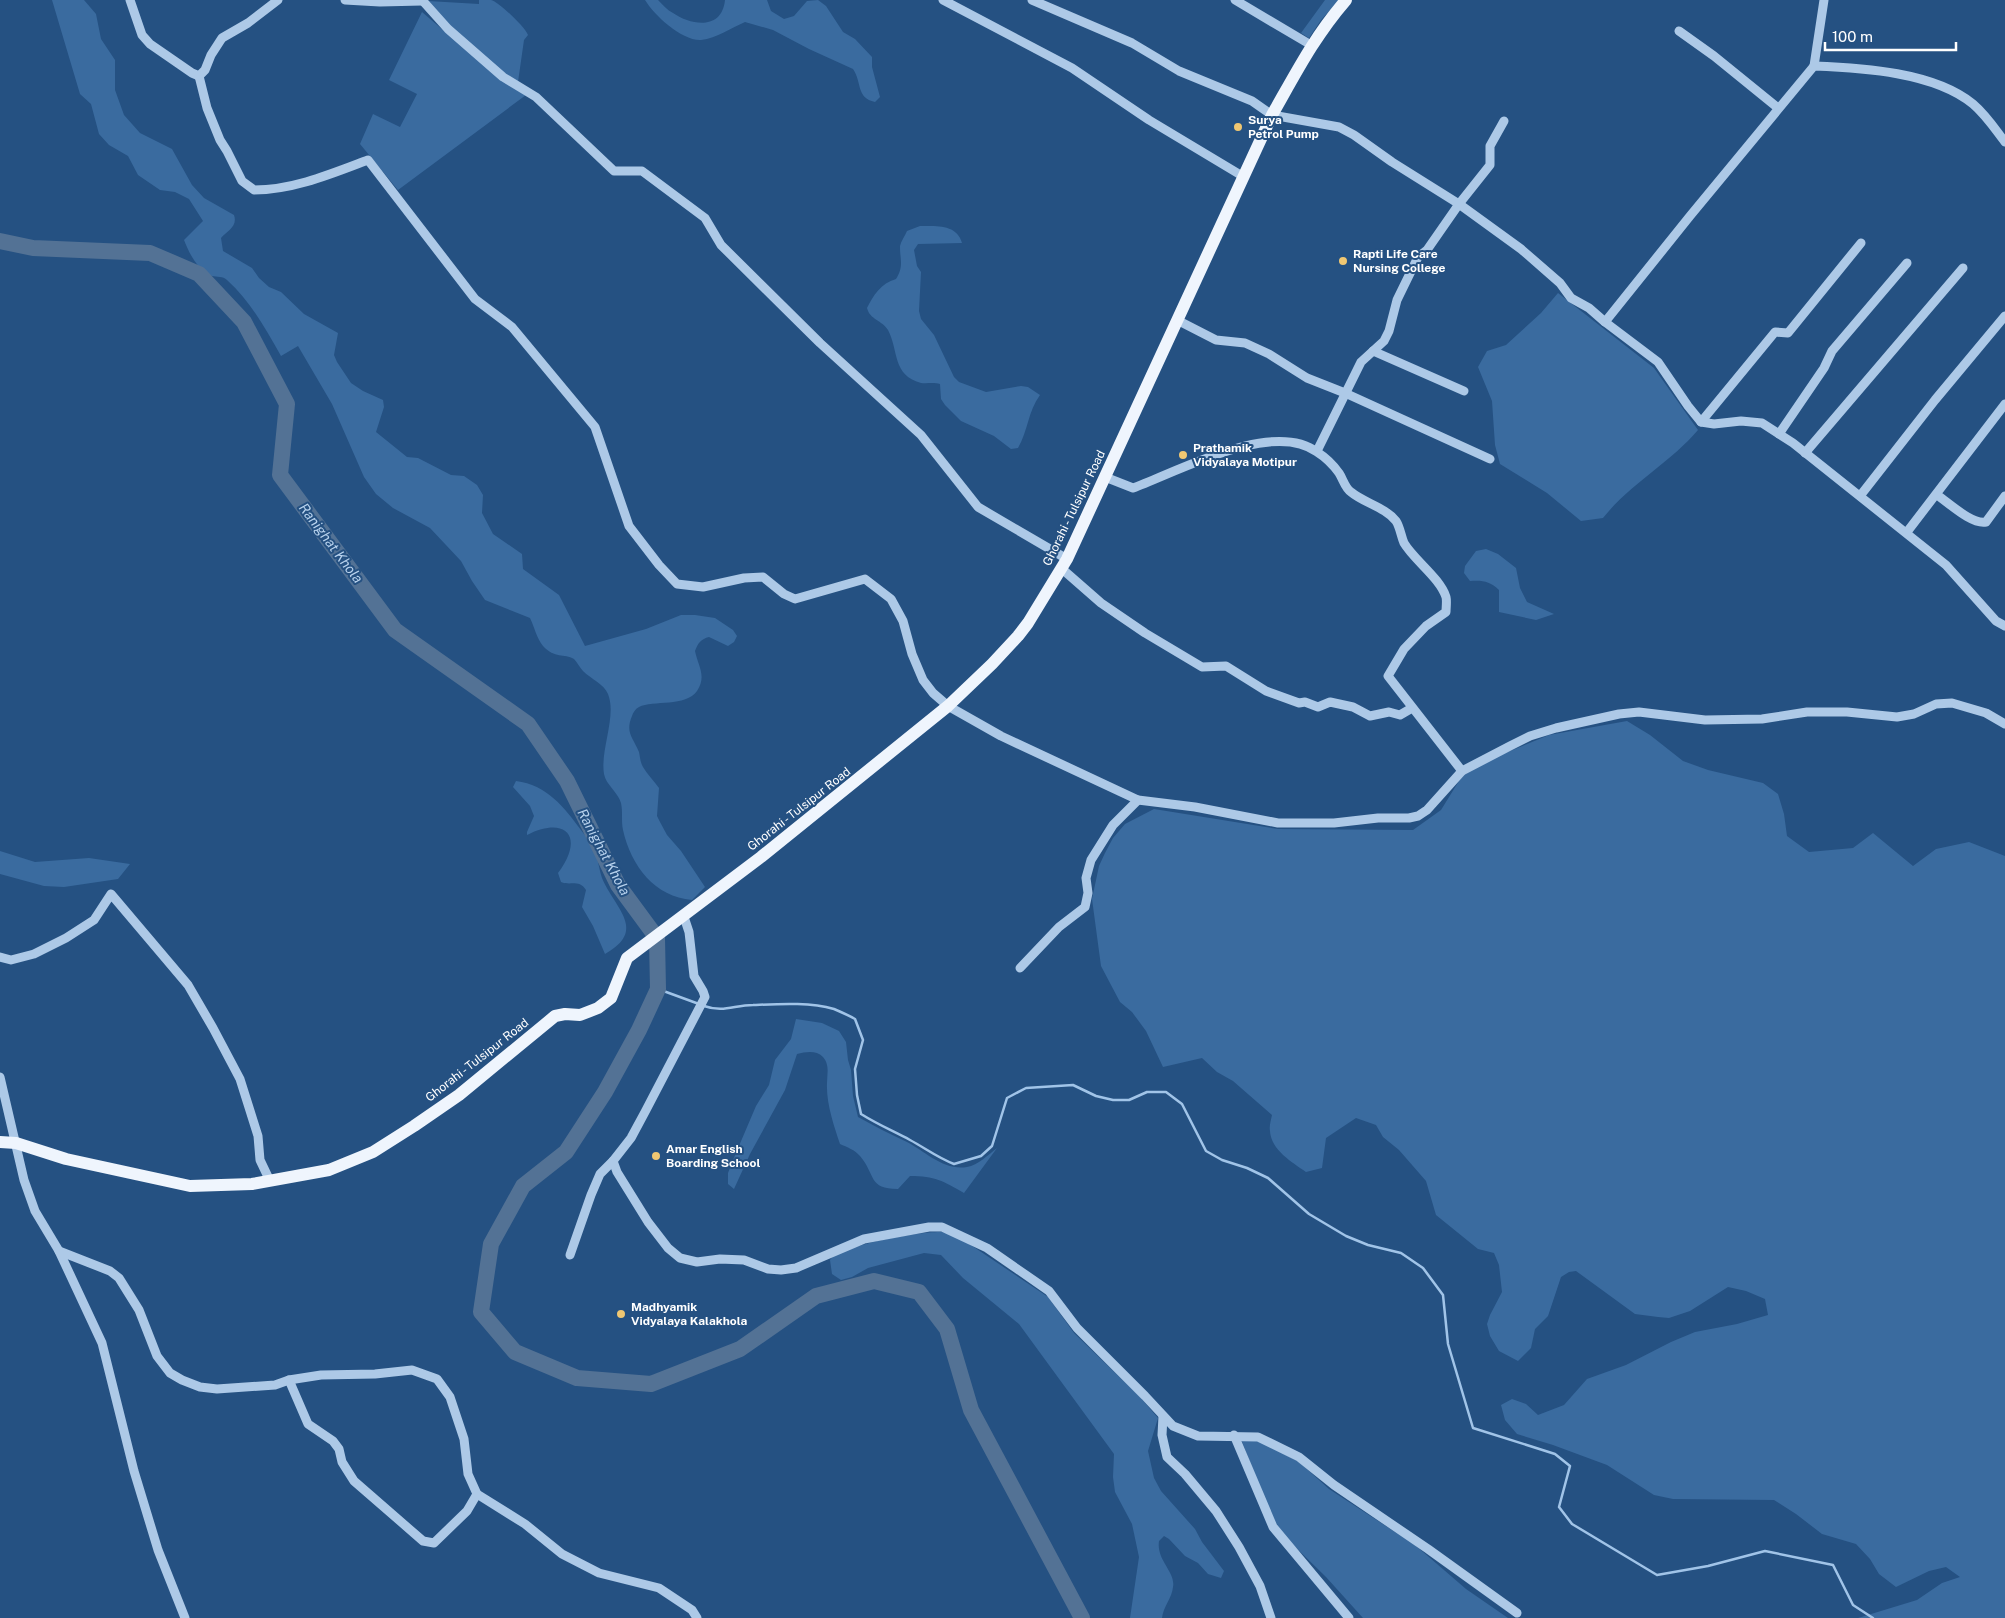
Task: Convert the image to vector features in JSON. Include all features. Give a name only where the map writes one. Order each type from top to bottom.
[{"type":"main road","name":"Ghorahi - Tulsipur Road","points":[[0,1142],[16,1143],[66,1159],[190,1186],[252,1184],[329,1170],[379,1148],[459,1094],[555,1016],[565,1014],[580,1015],[598,1008],[611,998],[627,958],[761,857],[948,706],[974,683],[1028,623],[1064,563],[1272,115],[1311,45],[1325,24],[1346,0]]},
{"type":"street","points":[[130,0],[142,34],[150,44],[192,74],[199,76]]},
{"type":"street","points":[[199,76],[205,70],[211,55],[222,38],[248,23],[278,0]]},
{"type":"street","points":[[345,0],[380,2],[422,1],[455,36],[503,76],[536,97],[614,171],[642,171],[705,218],[721,245],[820,343],[921,435],[978,507],[1064,563],[1101,603],[1145,633],[1202,667],[1226,666],[1266,691],[1299,703],[1306,702],[1318,707],[1330,702],[1353,707],[1370,716],[1390,712],[1400,715],[1412,708]]},
{"type":"street","points":[[944,0],[1072,68],[1149,120],[1244,177]]},
{"type":"street","points":[[1032,0],[1132,43],[1179,71],[1252,101],[1272,115],[1339,127],[1354,135],[1392,162],[1459,204],[1521,249],[1560,283],[1571,298],[1589,308],[1658,362],[1701,422],[1714,424],[1762,423],[1779,434],[1907,532],[1946,565],[1996,621],[2005,626]]},
{"type":"street","points":[[1236,0],[1311,45]]},
{"type":"street","points":[[1605,322],[1814,66],[1824,0]]},
{"type":"street","points":[[1679,31],[1714,56],[1778,108]]},
{"type":"street","points":[[1814,66],[1860,68],[1901,75],[1949,88],[1984,114],[2005,142]]},
{"type":"street","points":[[199,76],[207,108],[220,140],[242,182],[254,190],[290,186],[319,178],[368,160],[475,299],[512,327],[595,427],[629,526],[659,565],[677,584],[703,587],[744,578],[763,578],[784,594],[795,599],[865,579],[892,599],[903,621],[912,654],[923,680],[933,693],[948,706],[1001,736],[1138,800],[1195,807],[1278,823],[1334,823],[1378,818],[1409,818],[1418,816],[1427,810],[1462,771],[1530,736],[1619,714],[1640,712],[1705,720],[1762,719],[1808,712],[1848,712],[1897,717],[1914,714],[1936,704],[1952,703],[1986,713],[2005,724]]},
{"type":"street","points":[[1317,451],[1361,362],[1387,336],[1397,300],[1418,257],[1427,250],[1459,204],[1490,165],[1490,146],[1504,121]]},
{"type":"street","points":[[1701,422],[1775,332],[1788,333],[1860,243]]},
{"type":"street","points":[[1779,434],[1824,368],[1832,351],[1907,263]]},
{"type":"street","points":[[1805,453],[1964,268]]},
{"type":"street","points":[[1860,496],[1935,400],[2005,316]]},
{"type":"street","points":[[1178,320],[1216,340],[1245,343],[1269,354],[1307,378],[1345,393],[1490,459]]},
{"type":"street","points":[[1372,351],[1464,391]]},
{"type":"street","points":[[1907,532],[2005,404]]},
{"type":"street","points":[[1105,477],[1133,488],[1162,478],[1208,456],[1250,444],[1287,442],[1317,451],[1338,472],[1350,492],[1382,510],[1396,521],[1404,543],[1435,579],[1446,597],[1446,612],[1426,626],[1404,649],[1388,676],[1462,771]]},
{"type":"street","points":[[1937,495],[1971,519],[1982,523],[1986,522],[2005,496]]},
{"type":"street","points":[[1020,968],[1059,927],[1085,907],[1088,893],[1086,878],[1091,860],[1113,824],[1138,800]]},
{"type":"street","points":[[0,957],[11,960],[34,954],[66,938],[94,920],[111,894],[188,985],[213,1028],[240,1079],[258,1136],[260,1160],[270,1181]]},
{"type":"street","points":[[570,1255],[600,1174],[614,1161],[631,1138],[705,997],[704,990],[694,976],[689,932],[684,916]]},
{"type":"street","points":[[0,1077],[24,1180],[35,1211],[60,1251],[102,1343],[134,1471],[158,1550],[185,1618]]},
{"type":"street","points":[[614,1161],[617,1172],[648,1222],[668,1248],[680,1258],[697,1262],[720,1259],[744,1260],[768,1269],[796,1268],[864,1239],[930,1227],[942,1227],[986,1248],[1049,1292],[1076,1328],[1173,1426],[1198,1436],[1234,1435],[1258,1437],[1299,1457],[1334,1485],[1517,1613]]},
{"type":"street","points":[[60,1251],[110,1271],[119,1278],[139,1310],[157,1356],[170,1373],[200,1387],[217,1389],[275,1385],[289,1380],[321,1375],[375,1374],[412,1370],[437,1379],[450,1397],[464,1439],[468,1474],[477,1494],[525,1524],[562,1554],[599,1573],[659,1588],[692,1610],[697,1618]]},
{"type":"street","points":[[289,1380],[308,1424],[333,1441],[339,1449],[342,1462],[354,1481],[424,1541],[434,1543],[467,1510],[477,1494]]},
{"type":"street","points":[[1163,1416],[1162,1435],[1167,1457],[1185,1474],[1216,1511],[1239,1547],[1260,1586],[1271,1618]]},
{"type":"street","points":[[1234,1435],[1273,1527],[1349,1618]]},
{"type":"shaded area","points":[[52,0],[84,0],[96,14],[101,39],[115,60],[115,90],[124,115],[140,133],[172,149],[192,185],[204,198],[234,215],[233,226],[221,238],[223,251],[252,268],[269,287],[281,292],[304,314],[338,333],[334,355],[351,383],[383,400],[384,407],[376,432],[407,457],[418,458],[451,475],[464,476],[477,485],[483,495],[482,513],[493,534],[522,554],[523,569],[559,595],[585,646],[646,629],[681,615],[715,618],[733,630],[737,636],[734,642],[728,646],[709,637],[702,640],[699,644],[695,651],[702,676],[700,686],[692,696],[678,701],[639,707],[633,714],[629,727],[642,765],[659,788],[657,816],[667,835],[681,851],[705,887],[692,900],[679,898],[656,886],[632,856],[622,827],[621,803],[604,774],[604,754],[611,712],[606,690],[583,671],[574,659],[547,650],[537,636],[530,618],[485,600],[461,561],[430,528],[393,508],[376,494],[364,477],[332,404],[298,346],[281,356],[257,316],[236,288],[222,277],[207,274],[195,261],[184,240],[203,221],[189,199],[175,192],[160,190],[138,175],[128,156],[109,145],[99,134],[91,104],[80,94]]},
{"type":"shaded area","points":[[479,0],[491,0],[500,5],[517,21],[528,35],[524,40],[518,82],[505,74],[448,28],[428,1],[479,4]]},
{"type":"shaded area","points":[[645,0],[658,0],[669,10],[689,21],[705,23],[718,17],[723,10],[725,0],[767,0],[771,11],[784,19],[794,16],[807,1],[818,0],[826,6],[843,32],[855,39],[872,57],[872,67],[880,97],[875,102],[865,97],[853,69],[773,30],[745,22],[713,37],[701,40],[694,39],[677,32],[669,26]]},
{"type":"shaded area","points":[[1325,0],[1339,0],[1321,20],[1309,38],[1301,33]]},
{"type":"shaded area","points":[[422,12],[500,79],[526,95],[398,190],[360,144],[373,114],[400,127],[417,94],[389,80]]},
{"type":"shaded area","points":[[920,226],[939,226],[951,229],[956,232],[962,243],[918,244],[914,250],[917,266],[921,272],[919,311],[921,319],[934,335],[954,377],[959,382],[986,392],[1021,386],[1028,387],[1040,395],[1018,448],[1011,449],[994,436],[961,421],[941,399],[940,384],[921,383],[905,374],[898,361],[888,330],[883,324],[873,318],[867,308],[878,290],[896,279],[901,263],[901,242],[907,231]]},
{"type":"shaded area","points":[[1558,293],[1654,368],[1698,430],[1675,453],[1625,495],[1603,518],[1581,521],[1547,493],[1500,464],[1495,445],[1492,401],[1478,367],[1487,351],[1506,345],[1541,313]]},
{"type":"shaded area","points":[[1486,549],[1498,554],[1516,568],[1520,588],[1527,602],[1554,614],[1536,620],[1499,612],[1499,590],[1486,582],[1470,581],[1464,573],[1465,566],[1476,551]]},
{"type":"shaded area","points":[[1627,721],[1650,735],[1683,761],[1708,770],[1763,783],[1778,794],[1784,814],[1787,836],[1809,852],[1853,848],[1873,833],[1913,866],[1936,849],[1969,842],[2005,856],[2005,1618],[1858,1618],[1917,1600],[1942,1583],[1960,1577],[1946,1567],[1929,1571],[1896,1587],[1879,1574],[1870,1559],[1856,1544],[1822,1534],[1774,1500],[1673,1499],[1654,1495],[1607,1465],[1517,1434],[1505,1420],[1501,1405],[1512,1399],[1526,1404],[1538,1415],[1564,1405],[1587,1379],[1626,1365],[1695,1332],[1737,1324],[1768,1315],[1765,1299],[1746,1291],[1728,1287],[1690,1311],[1669,1318],[1635,1314],[1576,1271],[1569,1272],[1561,1277],[1548,1316],[1535,1329],[1531,1348],[1518,1361],[1499,1351],[1490,1336],[1487,1324],[1502,1292],[1499,1265],[1494,1253],[1478,1249],[1436,1215],[1426,1181],[1399,1150],[1383,1137],[1376,1125],[1356,1118],[1326,1138],[1322,1168],[1306,1172],[1283,1155],[1274,1144],[1270,1129],[1272,1115],[1233,1081],[1217,1072],[1202,1058],[1163,1067],[1146,1031],[1132,1012],[1120,1002],[1101,966],[1092,899],[1099,866],[1113,838],[1125,824],[1154,809],[1278,829],[1413,830],[1441,810],[1462,776],[1493,758],[1549,735]]},
{"type":"shaded area","points":[[516,781],[537,787],[554,798],[593,846],[602,878],[620,909],[626,928],[624,936],[618,945],[605,954],[593,926],[582,907],[586,890],[577,884],[561,882],[558,873],[570,849],[571,840],[568,833],[562,829],[553,828],[541,829],[527,835],[534,816],[530,806],[513,787]]},
{"type":"shaded area","points":[[0,851],[35,862],[89,858],[130,864],[118,879],[64,887],[44,886],[0,874]]},
{"type":"shaded area","points":[[796,1019],[822,1023],[839,1031],[846,1042],[853,1096],[858,1117],[907,1142],[936,1160],[951,1166],[971,1166],[997,1148],[964,1193],[944,1182],[926,1177],[910,1176],[898,1189],[882,1187],[877,1184],[860,1156],[853,1150],[840,1144],[828,1098],[827,1063],[823,1057],[811,1052],[797,1054],[785,1090],[750,1154],[734,1189],[728,1184],[728,1173],[733,1160],[756,1106],[769,1085],[775,1060],[791,1039]]},
{"type":"shaded area","points":[[942,1232],[956,1235],[1048,1297],[1074,1333],[1140,1397],[1158,1418],[1148,1451],[1154,1478],[1161,1491],[1195,1529],[1202,1542],[1224,1571],[1221,1578],[1208,1574],[1198,1563],[1185,1556],[1164,1536],[1159,1541],[1160,1554],[1173,1581],[1172,1591],[1162,1618],[1130,1618],[1139,1557],[1132,1524],[1115,1492],[1113,1477],[1114,1454],[1019,1324],[963,1278],[941,1255],[924,1253],[868,1268],[852,1277],[841,1280],[832,1274],[830,1260],[837,1254],[849,1249],[900,1236]]},
{"type":"shaded area","points":[[1241,1439],[1258,1440],[1299,1462],[1329,1489],[1415,1545],[1466,1589],[1508,1618],[1363,1618],[1326,1577],[1275,1527]]},
{"type":"waterway","name":"Ranighat Khola","points":[[0,241],[33,248],[150,253],[199,274],[244,322],[287,404],[280,475],[395,630],[528,724],[567,781],[618,885],[657,938],[658,989],[639,1030],[605,1092],[566,1152],[523,1186],[491,1244],[481,1312],[515,1352],[577,1378],[651,1384],[740,1349],[816,1296],[874,1281],[919,1292],[947,1329],[971,1410],[1082,1618]]},
{"type":"waterway","points":[[658,989],[699,1004]]},
{"type":"waterway","points":[[704,1006],[723,1009],[746,1005],[804,1004],[834,1009],[855,1019],[863,1040],[855,1069],[861,1114],[954,1164],[981,1156],[992,1146],[1007,1098],[1026,1088],[1073,1085],[1096,1096],[1113,1100],[1129,1100],[1147,1092],[1166,1092],[1182,1104],[1206,1151],[1222,1160],[1247,1168],[1268,1178],[1309,1214],[1346,1236],[1368,1245],[1401,1253],[1423,1268],[1443,1295],[1448,1344],[1473,1428],[1555,1454],[1570,1466],[1559,1507],[1572,1524],[1657,1575],[1708,1566],[1765,1551],[1833,1565],[1853,1605],[1873,1618]]},
{"type":"place","name":"Surya Petrol Pump","points":[[1238,127]]},
{"type":"place","name":"Rapti Life Care Nursing College","points":[[1343,261]]},
{"type":"place","name":"Prathamik Vidyalaya Motipur","points":[[1183,455]]},
{"type":"place","name":"Amar English Boarding School","points":[[656,1156]]},
{"type":"place","name":"Madhyamik Vidyalaya Kalakhola","points":[[621,1314]]}]
